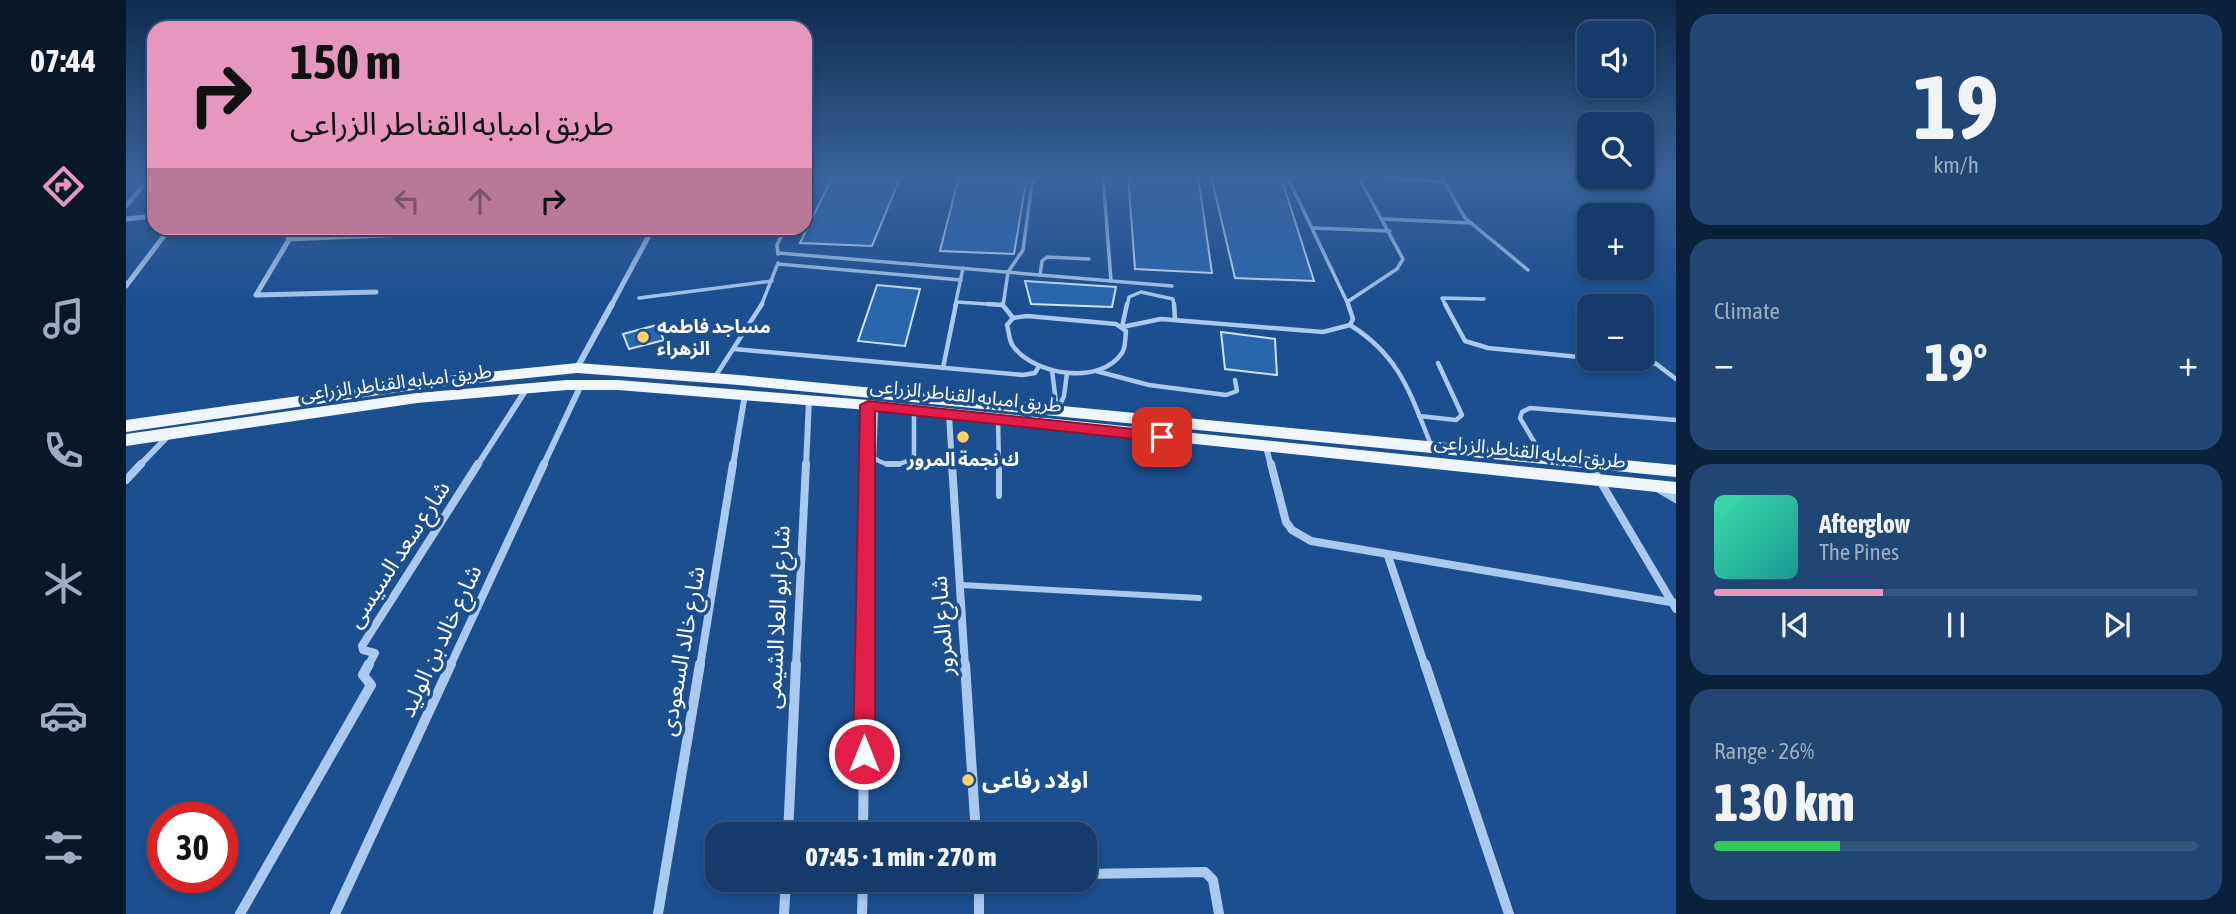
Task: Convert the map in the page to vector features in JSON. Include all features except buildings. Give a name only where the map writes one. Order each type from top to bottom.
[{"type":"main road","name":"طريق امبابه القناطر الزراعى","points":[[126,426],[427,383],[579,377],[715,377],[1058,418],[1266,447],[1676,488]]},
{"type":"main road","name":"طريق امبابه القناطر الزراعى","points":[[126,440],[416,398],[527,388],[579,377],[999,419],[1058,418],[1431,445],[1676,471]]},
{"type":"street","points":[[126,286],[165,235]]},
{"type":"street","points":[[291,235],[256,295],[262,297],[376,292]]},
{"type":"street","points":[[288,239],[373,235]]},
{"type":"street","name":"شارع خالد بن الوليد","points":[[335,914],[579,377],[650,235]]},
{"type":"street","name":"شارع سعد السيسى","points":[[240,914],[371,685],[363,675],[375,653],[363,650],[362,646],[527,388]]},
{"type":"street","name":"شارع خالد السعودى","points":[[657,914],[745,394]]},
{"type":"street","name":"شارع ابو العلا الشيمى","points":[[789,822],[809,400]]},
{"type":"street","points":[[863,822],[872,406]]},
{"type":"street","name":"شارع المرور","points":[[950,414],[975,822]]},
{"type":"street","points":[[126,480],[169,435]]},
{"type":"street","points":[[1266,447],[1286,522],[1292,530],[1311,541],[1675,605]]},
{"type":"street","points":[[1589,461],[1675,605]]},
{"type":"street","points":[[1652,485],[1676,499]]},
{"type":"street","points":[[1388,556],[1509,914]]},
{"type":"street","points":[[1097,874],[1207,873],[1219,914]]},
{"type":"street","points":[[784,914],[785,892]]},
{"type":"street","points":[[862,914],[863,892]]},
{"type":"street","points":[[979,892],[979,914]]},
{"type":"lane","points":[[1002,305],[1008,272],[1023,250],[1027,219]]},
{"type":"lane","points":[[1106,219],[1111,281]]},
{"type":"lane","points":[[1307,219],[1347,302],[1353,319],[1350,325]]},
{"type":"lane","points":[[1347,302],[1401,264],[1402,253],[1382,219]]},
{"type":"lane","points":[[1382,219],[1471,223]]},
{"type":"lane","points":[[1466,219],[1528,270]]},
{"type":"lane","points":[[1311,228],[1390,231]]},
{"type":"lane","points":[[715,377],[762,306],[778,264],[777,245],[782,235]]},
{"type":"lane","points":[[778,253],[1172,286]]},
{"type":"lane","points":[[1040,275],[1042,261],[1047,257],[1089,259]]},
{"type":"lane","points":[[778,264],[961,280]]},
{"type":"lane","points":[[943,368],[963,268]]},
{"type":"lane","points":[[639,298],[679,296],[734,284],[772,281]]},
{"type":"lane","points":[[1175,319],[1172,299],[1141,292],[1129,297],[1122,327],[1127,336],[1122,354],[1116,362],[1096,371],[1067,373],[1039,366],[1011,344],[1007,325],[1013,318],[1027,316],[1108,322],[1122,327],[1146,320],[1175,319],[1323,332],[1350,325],[1379,344],[1394,359],[1431,445]]},
{"type":"lane","points":[[1484,299],[1442,298],[1465,341],[1488,348],[1577,357]]},
{"type":"lane","points":[[957,302],[1002,305],[1013,318]]},
{"type":"lane","points":[[734,349],[1023,375],[1035,373],[1039,366]]},
{"type":"lane","points":[[1419,416],[1456,419],[1462,415],[1438,363]]},
{"type":"lane","points":[[1656,363],[1676,379]]},
{"type":"lane","points":[[1052,370],[1058,418]]},
{"type":"lane","points":[[1096,371],[1136,383],[1226,395],[1237,391],[1235,380]]},
{"type":"lane","points":[[1058,418],[1066,389],[1067,373]]},
{"type":"lane","points":[[872,406],[874,458],[885,464],[906,463],[914,456],[914,410]]},
{"type":"lane","points":[[1544,457],[1520,418],[1522,412],[1530,408],[1676,420]]},
{"type":"lane","points":[[999,419],[999,496]]},
{"type":"lane","points":[[961,585],[1199,598]]},
{"type":"place","name":"مساجد فاطمه الزهراء","points":[[643,337]]},
{"type":"place","name":"ك نجمة المرور","points":[[963,437]]},
{"type":"place","name":"اولاد رفاعى","points":[[968,780]]},
{"type":"route","points":[[864,754],[868,405],[1162,437]]}]
